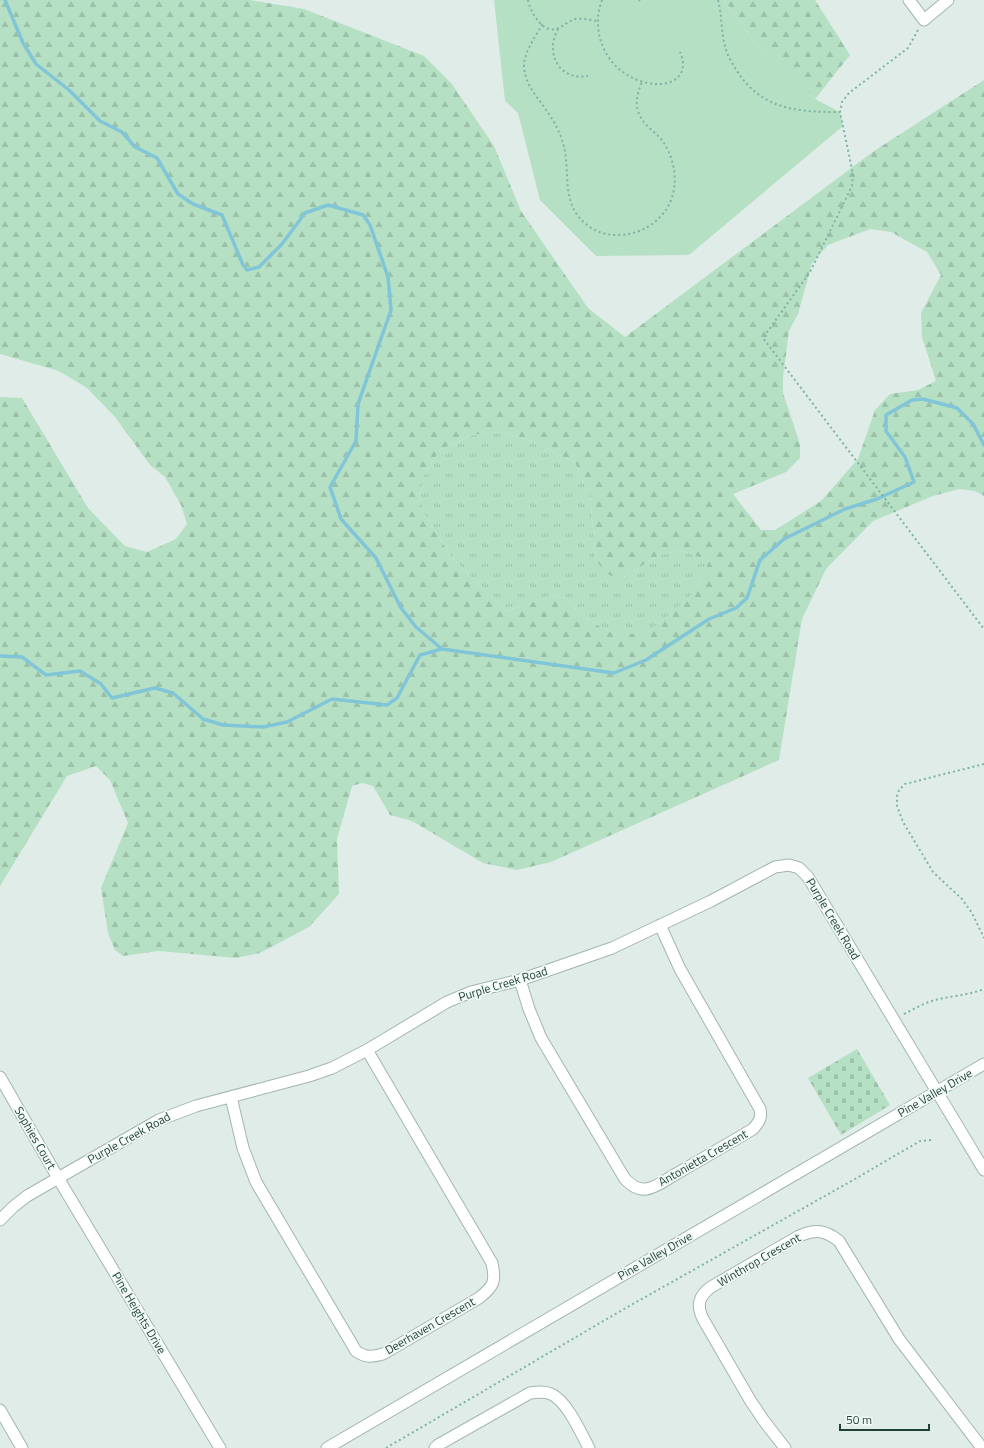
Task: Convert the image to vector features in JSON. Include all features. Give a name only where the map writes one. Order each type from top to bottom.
[{"type":"street","points":[[909,0],[924,20],[948,0]]},
{"type":"street","name":"Purple Creek Road","points":[[0,1220],[20,1201],[159,1120],[196,1106],[321,1072],[367,1050],[447,1002],[471,992],[520,980],[605,950],[726,894],[775,867],[789,864],[799,868],[808,877],[984,1170]]},
{"type":"street","name":"Antonietta Crescent","points":[[520,980],[529,1009],[541,1038],[625,1179],[632,1186],[639,1189],[648,1189],[702,1160],[753,1128],[758,1123],[761,1116],[760,1109],[680,969],[660,925]]},
{"type":"street","name":"Deerhaven Crescent","points":[[231,1097],[243,1148],[251,1171],[262,1193],[356,1351],[362,1355],[372,1357],[383,1354],[480,1298],[491,1288],[495,1278],[492,1264],[367,1050]]},
{"type":"street","name":"Pine Valley Drive","points":[[327,1448],[984,1064]]},
{"type":"street","name":"Sophies Court","points":[[0,1077],[58,1178]]},
{"type":"street","name":"Pine Heights Drive","points":[[58,1178],[220,1448]]},
{"type":"street","name":"Winthrop Crescent","points":[[785,1448],[750,1400],[703,1319],[699,1307],[700,1298],[704,1292],[711,1287],[799,1236],[810,1232],[820,1231],[831,1234],[840,1241],[899,1339],[982,1448]]},
{"type":"street","points":[[435,1448],[444,1441],[530,1393],[540,1391],[552,1394],[564,1404],[589,1448]]},
{"type":"street","points":[[0,1410],[22,1448]]},
{"type":"path","points":[[528,0],[529,8],[532,14],[542,24],[549,29],[558,29]]},
{"type":"path","points":[[602,0],[597,21],[599,38],[609,58],[628,76],[651,84],[662,83],[678,78],[682,74],[684,67],[680,52]]},
{"type":"path","points":[[718,0],[725,47],[731,62],[741,78],[753,90],[769,101],[785,107],[809,112],[840,112]]},
{"type":"path","points":[[588,76],[572,76],[564,72],[558,66],[552,49],[558,29],[566,23],[574,19],[597,21]]},
{"type":"path","points":[[924,20],[908,48],[849,94],[842,102],[840,112],[853,174],[852,186],[810,272],[763,338],[984,629]]},
{"type":"path","points":[[542,24],[527,52],[524,64],[526,78],[530,88],[550,115],[564,144],[567,184],[569,197],[574,210],[581,220],[593,230],[607,235],[622,235],[649,227],[664,212],[673,194],[676,177],[668,150],[661,139],[645,123],[638,110],[636,101],[642,82]]},
{"type":"path","points":[[984,764],[905,784],[899,790],[897,796],[897,806],[903,822],[933,872],[962,899],[972,913],[984,938]]},
{"type":"path","points":[[894,1020],[915,1008],[934,1000],[984,989]]},
{"type":"path","points":[[386,1448],[624,1309],[920,1141],[932,1140]]},
{"type":"green space","points":[[0,0],[250,0],[304,9],[424,56],[452,84],[494,146],[521,211],[588,308],[625,337],[874,151],[984,80],[984,496],[975,491],[959,489],[933,496],[873,521],[826,569],[802,619],[779,760],[551,862],[517,870],[483,863],[412,821],[390,815],[373,786],[362,783],[352,786],[337,839],[339,894],[309,927],[260,953],[236,958],[159,951],[123,956],[115,950],[108,933],[101,888],[128,823],[110,780],[96,766],[67,776],[0,886],[0,397],[22,398],[88,508],[125,546],[147,552],[176,539],[187,524],[181,505],[165,477],[150,465],[115,417],[87,388],[59,371],[0,354]],"holes":[[[870,229],[891,232],[927,252],[941,275],[921,313],[922,337],[936,381],[918,390],[890,394],[875,410],[858,459],[821,501],[775,530],[761,530],[733,494],[786,472],[800,458],[800,444],[783,393],[783,377],[789,331],[798,314],[812,263],[828,245]],[[503,432],[530,440],[575,463],[590,495],[596,561],[609,575],[621,579],[659,555],[681,550],[709,561],[692,595],[657,625],[639,634],[612,633],[584,618],[566,598],[551,596],[506,611],[452,558],[423,512],[419,495],[424,475],[440,450],[472,435]]]},
{"type":"green space","points":[[494,0],[724,0],[752,39],[815,99],[840,112],[843,126],[689,255],[596,256],[540,200],[518,113],[505,101]]},
{"type":"green space","points":[[724,0],[815,0],[850,55],[815,99],[752,39]]},
{"type":"green space","points":[[503,432],[530,440],[575,463],[590,495],[596,561],[621,579],[659,555],[681,550],[709,561],[692,595],[657,625],[639,635],[612,633],[584,618],[566,598],[551,596],[506,611],[452,558],[423,512],[419,495],[424,475],[440,450],[472,435]]},
{"type":"green space","points":[[857,1049],[890,1105],[841,1135],[808,1078]]},
{"type":"waterway","points":[[5,0],[23,43],[36,64],[69,90],[100,121],[122,132],[135,147],[157,158],[178,194],[193,204],[222,215],[243,265],[247,270],[259,267],[282,244],[305,213],[328,205],[363,215],[370,225],[388,277],[391,310],[358,404],[356,441],[330,487],[341,519],[376,558],[401,608],[416,627],[442,649]]},
{"type":"waterway","points":[[0,656],[22,657],[46,675],[80,671],[101,684],[112,698],[155,688],[173,693],[203,719],[223,725],[263,727],[287,722],[332,699],[387,705],[397,698],[420,655],[442,649],[614,673],[646,660],[709,619],[736,608],[747,598],[760,560],[784,539],[845,509],[877,499],[914,482],[905,457],[886,431],[886,415],[912,400],[923,399],[957,408],[973,424],[984,445]]}]
